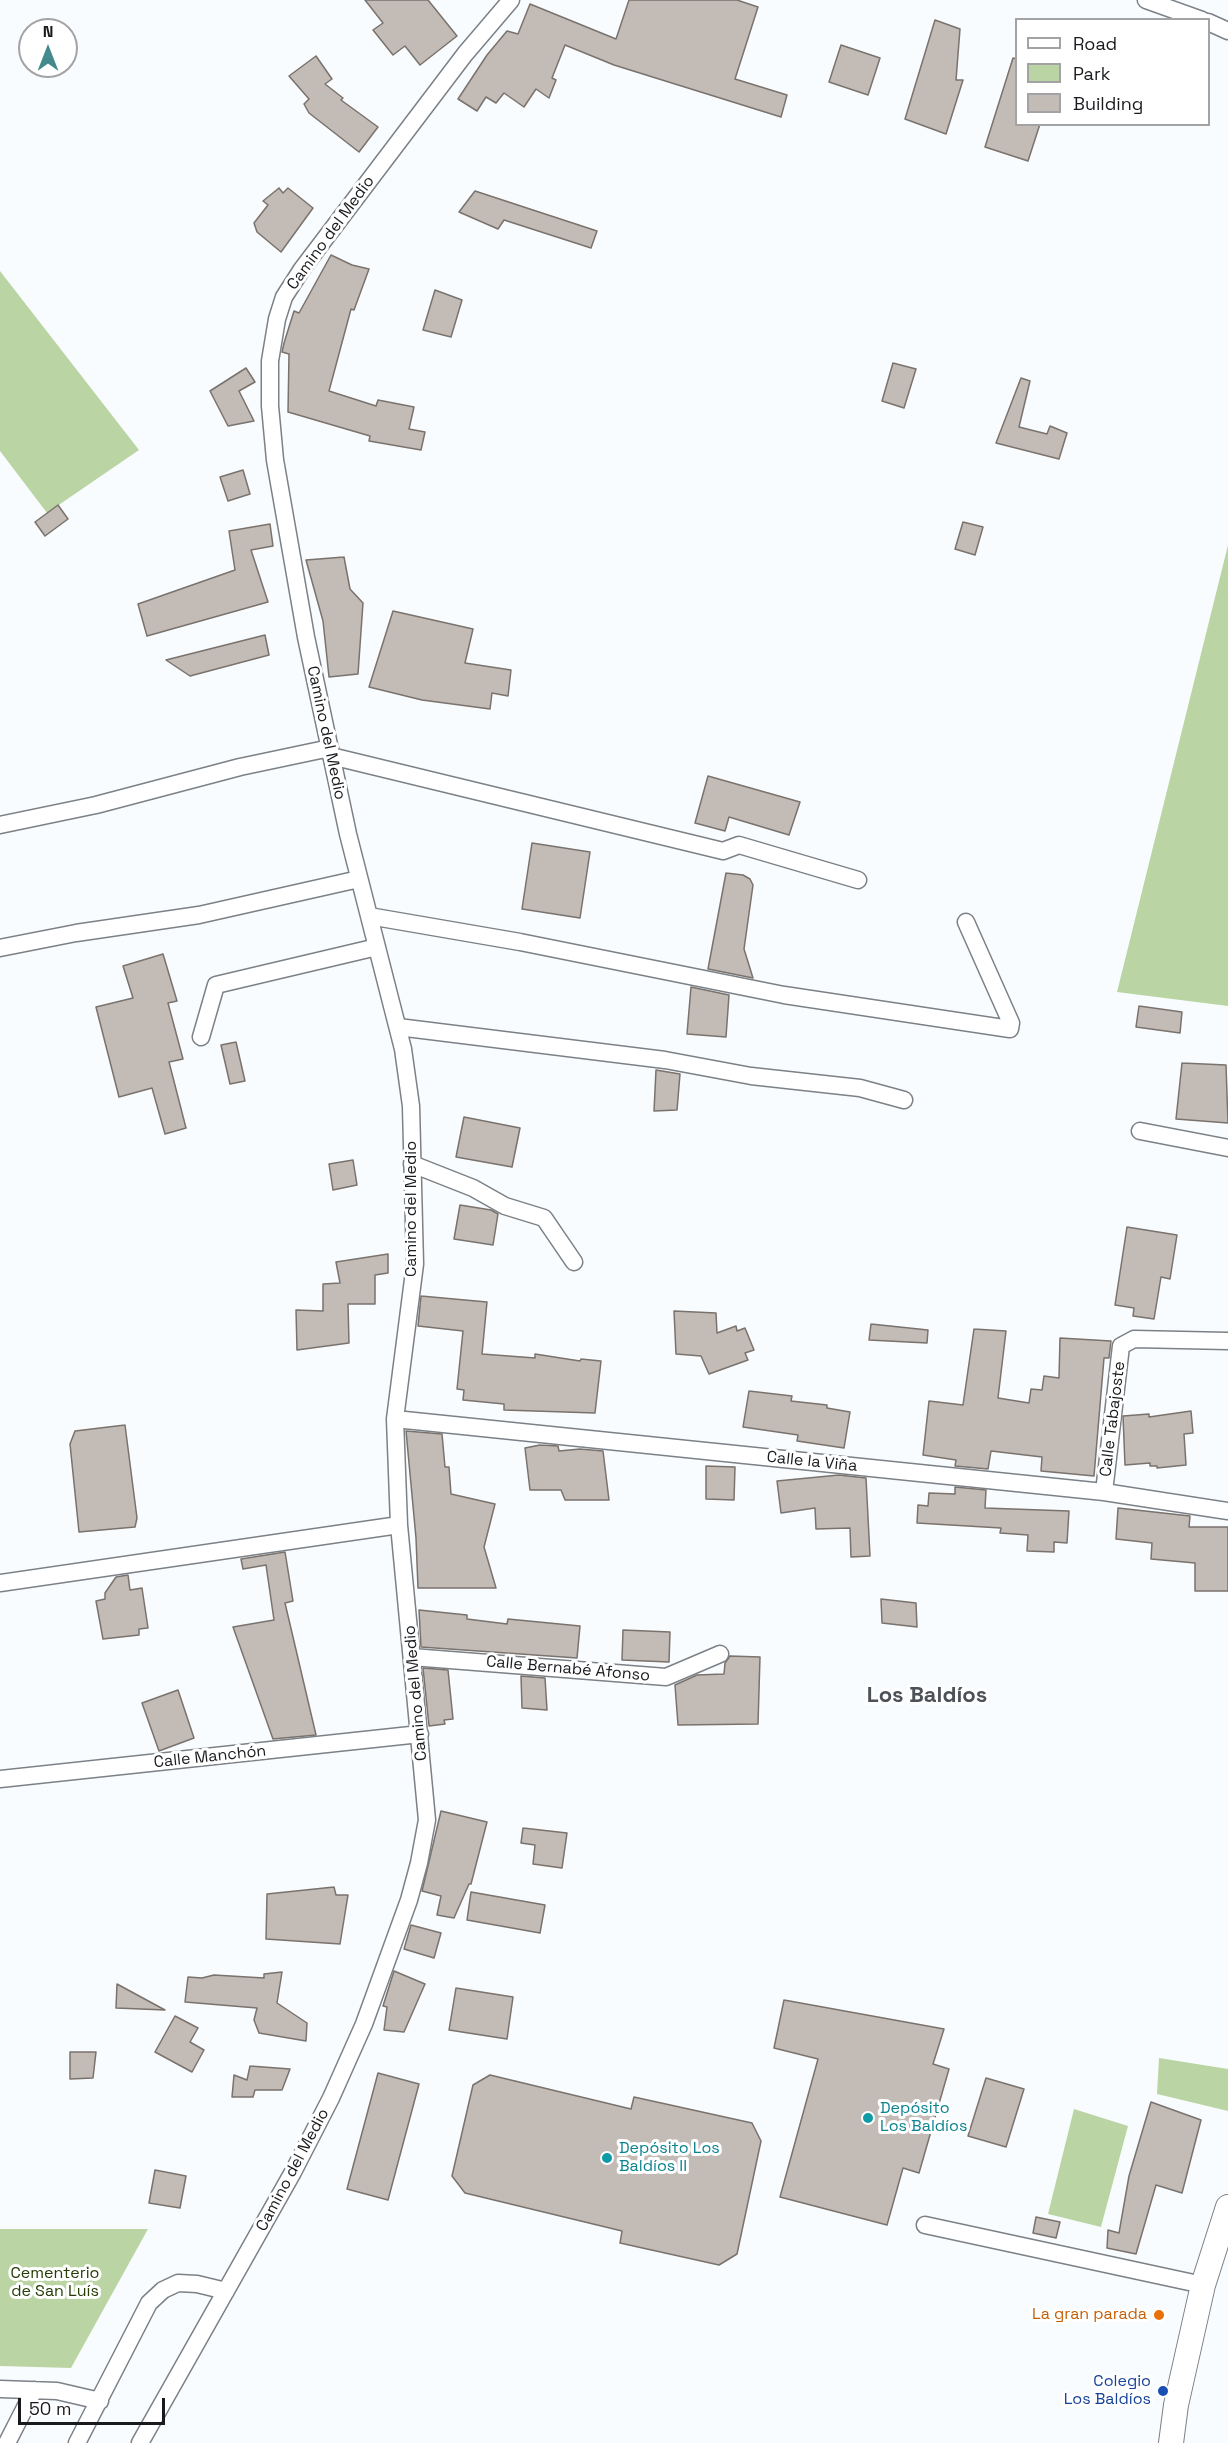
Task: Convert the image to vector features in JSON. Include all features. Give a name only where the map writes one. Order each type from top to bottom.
[{"type":"main road","points":[[1172,2443],[1176,2405],[1203,2285],[1228,2207]]},
{"type":"street","name":"Camino del Medio","points":[[140,2443],[293,2172],[331,2098],[364,2024],[409,1900],[427,1820],[399,1525],[395,1419],[415,1264],[411,1106],[398,1027],[359,879],[306,637],[275,460],[270,406],[270,361],[277,319],[284,297],[302,269],[465,54],[511,0]]},
{"type":"street","points":[[1146,0],[1196,18]]},
{"type":"street","points":[[1210,22],[1228,31]]},
{"type":"street","points":[[0,825],[96,805],[240,768],[331,752],[723,851],[739,845],[858,880]]},
{"type":"street","points":[[0,948],[76,933],[199,915],[359,879]]},
{"type":"street","points":[[369,916],[520,942],[784,995],[1010,1029],[1011,1023],[966,922]]},
{"type":"street","points":[[201,1037],[216,985],[377,947]]},
{"type":"street","points":[[398,1027],[665,1060],[751,1076],[860,1088],[904,1100]]},
{"type":"street","points":[[1140,1131],[1228,1148]]},
{"type":"street","points":[[412,1164],[473,1188],[505,1206],[544,1218],[574,1262]]},
{"type":"street","name":"Calle Tabajoste","points":[[1104,1492],[1121,1346],[1134,1339],[1228,1341]]},
{"type":"street","name":"Calle la Viña","points":[[395,1419],[1104,1492],[1228,1511]]},
{"type":"street","points":[[0,1583],[399,1525]]},
{"type":"street","name":"Calle Bernabé Afonso","points":[[412,1657],[666,1677],[720,1654]]},
{"type":"street","name":"Calle Manchón","points":[[0,1779],[420,1734]]},
{"type":"street","points":[[925,2225],[1203,2285]]},
{"type":"street","points":[[77,2443],[149,2303],[163,2290],[178,2283],[197,2284],[226,2291]]},
{"type":"street","points":[[0,2389],[57,2391],[100,2401]]},
{"type":"street","points":[[7,2443],[34,2390]]},
{"type":"green space","points":[[0,271],[139,450],[47,513],[0,451]]},
{"type":"green space","points":[[1228,545],[1228,1006],[1117,992]]},
{"type":"green space","points":[[1159,2058],[1228,2069],[1228,2111],[1157,2094]]},
{"type":"green space","points":[[1074,2109],[1128,2126],[1101,2227],[1048,2214]]},
{"type":"green space","name":"Cementerio de San Luís","points":[[0,2229],[148,2229],[71,2368],[0,2366]]},
{"type":"building","points":[[365,0],[428,0],[457,36],[420,65],[405,46],[393,55],[373,30],[383,23]]},
{"type":"building","points":[[629,0],[737,0],[758,7],[735,79],[787,95],[781,117],[614,65],[565,45],[552,78],[556,80],[549,98],[536,89],[524,107],[504,93],[496,103],[486,97],[477,111],[458,99],[487,55],[507,31],[518,34],[530,4],[616,39]]},
{"type":"building","points":[[935,20],[960,29],[956,80],[963,80],[946,134],[905,119]]},
{"type":"building","points":[[841,45],[880,58],[868,95],[829,82]]},
{"type":"building","points":[[316,56],[332,79],[325,84],[343,98],[341,100],[378,127],[359,152],[309,113],[304,104],[309,99],[289,76]]},
{"type":"building","points":[[1013,58],[1015,58],[1015,126],[1039,126],[1028,161],[985,147]]},
{"type":"building","points":[[279,188],[283,193],[288,188],[313,208],[281,252],[257,232],[254,223],[268,205],[263,201]]},
{"type":"building","points":[[475,191],[597,231],[591,248],[504,220],[498,229],[459,212]]},
{"type":"building","points":[[331,255],[352,265],[369,269],[354,310],[351,309],[329,391],[376,406],[378,400],[414,407],[409,429],[425,432],[421,450],[369,441],[370,436],[288,412],[289,354],[282,352],[284,343],[294,311],[299,313]]},
{"type":"building","points":[[435,290],[462,300],[451,337],[423,330]]},
{"type":"building","points":[[893,363],[916,369],[904,408],[882,401]]},
{"type":"building","points":[[246,368],[255,382],[239,391],[254,421],[228,426],[210,391]]},
{"type":"building","points":[[1021,378],[1030,381],[1019,427],[1047,434],[1050,426],[1067,433],[1059,459],[996,443]]},
{"type":"building","points":[[243,470],[250,494],[228,501],[220,477]]},
{"type":"building","points":[[58,505],[68,519],[45,536],[35,522]]},
{"type":"building","points":[[963,522],[983,527],[975,555],[955,549]]},
{"type":"building","points":[[270,524],[273,546],[251,550],[268,602],[147,636],[138,604],[235,570],[229,531]]},
{"type":"building","points":[[344,557],[350,589],[363,603],[358,674],[329,677],[323,621],[306,560]]},
{"type":"building","points":[[393,611],[473,629],[465,663],[511,670],[508,696],[492,693],[490,709],[422,700],[369,687]]},
{"type":"building","points":[[265,635],[269,655],[190,676],[166,660]]},
{"type":"building","points":[[708,776],[800,802],[789,835],[729,817],[725,831],[695,823]]},
{"type":"building","points":[[532,843],[590,852],[580,918],[522,909]]},
{"type":"building","points":[[726,873],[743,875],[750,879],[753,885],[744,949],[753,978],[708,969]]},
{"type":"building","points":[[163,954],[177,1001],[168,1003],[183,1059],[169,1062],[186,1128],[165,1134],[152,1088],[119,1097],[96,1007],[133,998],[123,966]]},
{"type":"building","points":[[691,987],[729,995],[726,1037],[687,1034]]},
{"type":"building","points":[[1139,1006],[1182,1012],[1180,1033],[1136,1027]]},
{"type":"building","points":[[236,1042],[245,1081],[230,1084],[221,1045]]},
{"type":"building","points":[[1182,1063],[1226,1065],[1228,1123],[1176,1119]]},
{"type":"building","points":[[656,1070],[680,1074],[677,1110],[654,1111]]},
{"type":"building","points":[[464,1117],[520,1128],[512,1167],[456,1157]]},
{"type":"building","points":[[353,1160],[357,1185],[333,1190],[329,1164]]},
{"type":"building","points":[[460,1205],[491,1210],[498,1214],[493,1245],[454,1239]]},
{"type":"building","points":[[1127,1227],[1177,1235],[1170,1279],[1161,1277],[1154,1319],[1133,1316],[1134,1308],[1115,1305]]},
{"type":"building","points":[[388,1254],[388,1273],[375,1275],[375,1304],[348,1304],[349,1343],[297,1350],[296,1310],[323,1311],[323,1284],[340,1283],[336,1262]]},
{"type":"building","points":[[421,1296],[487,1302],[482,1354],[535,1358],[535,1354],[580,1361],[581,1359],[601,1361],[595,1413],[504,1410],[504,1404],[463,1400],[464,1390],[457,1389],[463,1331],[418,1326]]},
{"type":"building","points":[[674,1311],[716,1313],[717,1333],[736,1326],[737,1331],[745,1328],[754,1350],[745,1353],[748,1360],[709,1374],[701,1356],[676,1354]]},
{"type":"building","points":[[871,1324],[928,1330],[927,1343],[869,1340]]},
{"type":"building","points":[[974,1329],[1006,1331],[998,1398],[1029,1403],[1031,1389],[1042,1390],[1044,1376],[1059,1378],[1060,1338],[1111,1341],[1109,1358],[1104,1358],[1094,1476],[1041,1471],[1042,1457],[991,1451],[988,1469],[955,1466],[956,1460],[923,1455],[929,1401],[963,1405]]},
{"type":"building","points":[[749,1391],[792,1396],[791,1401],[827,1405],[827,1408],[850,1412],[844,1448],[797,1441],[798,1435],[743,1427]]},
{"type":"building","points":[[1191,1411],[1193,1433],[1184,1434],[1186,1465],[1157,1468],[1157,1466],[1150,1466],[1150,1463],[1125,1465],[1123,1416],[1149,1414],[1149,1417]]},
{"type":"building","points":[[125,1425],[137,1518],[135,1527],[79,1532],[70,1444],[75,1431]]},
{"type":"building","points":[[406,1431],[442,1434],[445,1467],[449,1467],[451,1494],[495,1504],[484,1547],[496,1588],[418,1588],[416,1538]]},
{"type":"building","points":[[540,1445],[558,1446],[559,1451],[580,1449],[603,1451],[609,1500],[565,1500],[561,1490],[530,1490],[525,1448]]},
{"type":"building","points":[[706,1466],[735,1467],[734,1500],[706,1499]]},
{"type":"building","points":[[839,1475],[866,1478],[870,1556],[851,1557],[850,1528],[816,1529],[815,1508],[781,1513],[777,1481]]},
{"type":"building","points":[[955,1487],[986,1490],[985,1508],[1069,1511],[1067,1543],[1054,1542],[1054,1552],[1027,1551],[1028,1535],[1000,1533],[1001,1528],[917,1523],[918,1505],[928,1506],[929,1493],[955,1494]]},
{"type":"building","points":[[1118,1508],[1190,1516],[1189,1527],[1228,1527],[1228,1591],[1195,1591],[1195,1563],[1151,1559],[1152,1543],[1116,1539]]},
{"type":"building","points":[[285,1552],[293,1601],[285,1603],[316,1735],[273,1739],[233,1627],[274,1620],[266,1565],[243,1569],[241,1559]]},
{"type":"building","points":[[128,1575],[130,1590],[142,1588],[148,1628],[139,1629],[139,1635],[103,1639],[96,1601],[105,1599],[105,1593],[116,1577]]},
{"type":"building","points":[[881,1599],[916,1603],[917,1627],[882,1623]]},
{"type":"building","points":[[419,1610],[467,1615],[467,1619],[507,1624],[508,1619],[580,1626],[577,1658],[421,1647]]},
{"type":"building","points":[[623,1630],[670,1632],[669,1662],[622,1660]]},
{"type":"building","points":[[730,1656],[760,1657],[758,1724],[678,1725],[675,1685],[697,1675],[724,1674],[725,1663]]},
{"type":"building","points":[[423,1668],[448,1670],[453,1719],[444,1720],[445,1724],[429,1726]]},
{"type":"building","points":[[521,1676],[545,1678],[547,1710],[522,1708]]},
{"type":"building","points":[[178,1690],[194,1738],[159,1751],[142,1703]]},
{"type":"building","points":[[441,1811],[487,1822],[471,1884],[454,1918],[437,1915],[441,1896],[422,1891]]},
{"type":"building","points":[[523,1828],[567,1833],[562,1868],[533,1864],[535,1845],[521,1843]]},
{"type":"building","points":[[334,1887],[336,1895],[348,1895],[340,1944],[266,1939],[267,1894]]},
{"type":"building","points":[[471,1892],[545,1905],[540,1933],[467,1920]]},
{"type":"building","points":[[411,1925],[441,1933],[434,1958],[404,1949]]},
{"type":"building","points":[[394,1971],[425,1984],[404,2032],[384,2030],[387,2007],[383,2006]]},
{"type":"building","points":[[282,1972],[277,2003],[307,2023],[306,2041],[259,2033],[254,2020],[257,2008],[185,2002],[188,1977],[202,1978],[214,1975],[264,1978],[264,1974]]},
{"type":"building","points":[[117,1984],[165,2010],[116,2008]]},
{"type":"building","points":[[456,1988],[513,1997],[507,2039],[449,2030]]},
{"type":"building","name":"Depósito Los Baldíos","points":[[784,2000],[944,2029],[933,2064],[949,2069],[919,2173],[903,2168],[887,2225],[780,2197],[818,2059],[774,2048]]},
{"type":"building","points":[[175,2016],[198,2028],[190,2042],[204,2050],[192,2072],[155,2052]]},
{"type":"building","points":[[70,2052],[96,2052],[93,2078],[70,2079]]},
{"type":"building","points":[[250,2066],[290,2069],[282,2090],[255,2090],[253,2097],[232,2097],[234,2075],[247,2080]]},
{"type":"building","points":[[378,2073],[419,2084],[388,2200],[347,2189]]},
{"type":"building","name":"Depósito Los Baldíos II","points":[[490,2075],[631,2109],[634,2097],[752,2123],[761,2141],[737,2254],[719,2265],[620,2243],[622,2231],[465,2193],[452,2176],[473,2085]]},
{"type":"building","points":[[986,2078],[1024,2089],[1006,2147],[968,2136]]},
{"type":"building","points":[[1151,2102],[1201,2120],[1182,2193],[1156,2185],[1136,2254],[1107,2248],[1108,2230],[1119,2233],[1129,2176]]},
{"type":"building","points":[[155,2170],[186,2176],[180,2208],[149,2203]]},
{"type":"building","points":[[1036,2217],[1060,2222],[1056,2238],[1033,2233]]},
{"type":"place","name":"Depósito Los Baldíos","points":[[868,2118]]},
{"type":"place","name":"Depósito Los Baldíos II","points":[[607,2158]]},
{"type":"place","name":"La gran parada","points":[[1159,2315]]},
{"type":"place","name":"Colegio Los Baldíos","points":[[1163,2391]]},
{"type":"district","name":"Los Baldíos","points":[[927,1696]]}]
